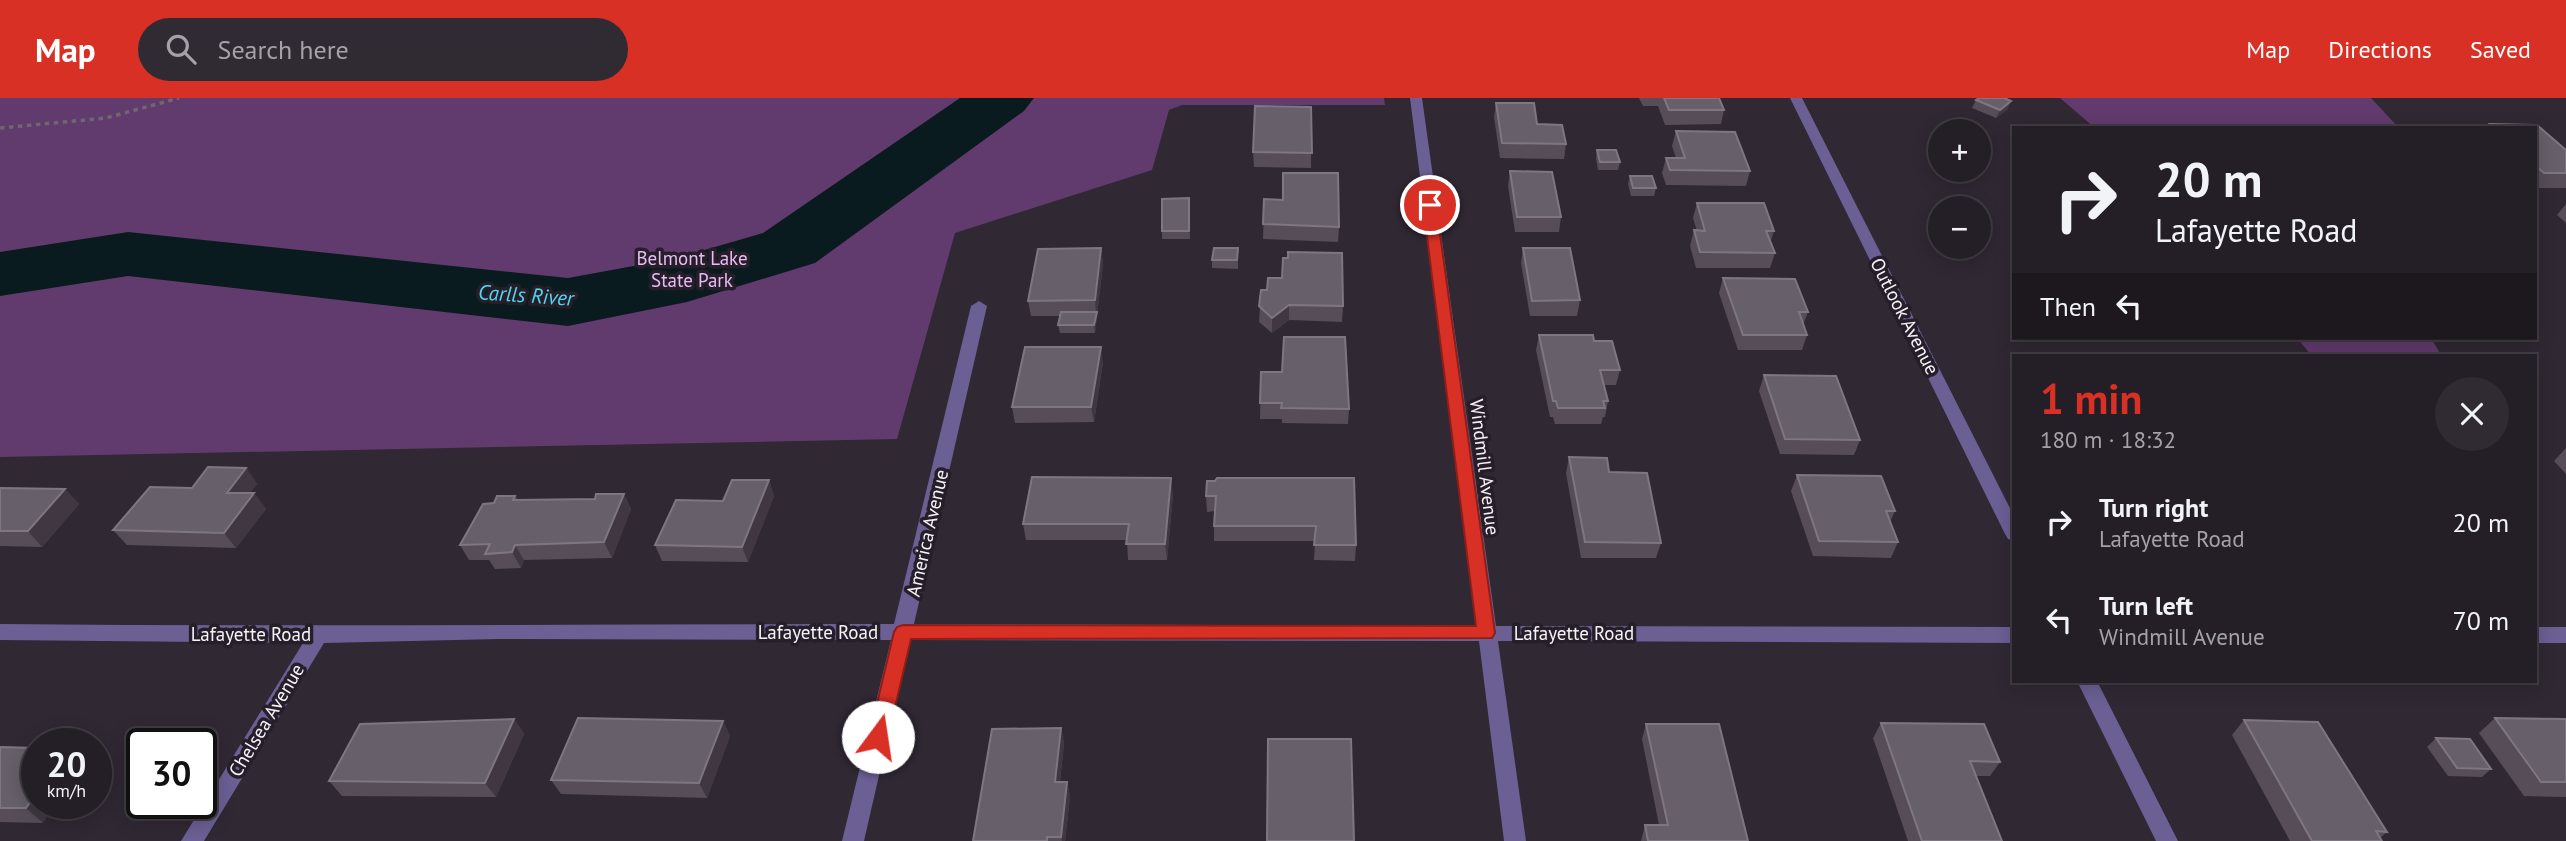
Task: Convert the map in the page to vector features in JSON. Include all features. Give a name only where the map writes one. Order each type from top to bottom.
[{"type":"street","name":"Windmill Avenue","points":[[1416,98],[1515,841]]},
{"type":"street","name":"Outlook Avenue","points":[[1796,98],[2012,530]]},
{"type":"street","name":"America Avenue","points":[[853,841],[979,306]]},
{"type":"street","name":"Lafayette Road","points":[[0,632],[318,635],[499,631],[2012,635]]},
{"type":"street","name":"Chelsea Avenue","points":[[192,841],[318,635]]},
{"type":"street","points":[[2537,635],[2566,635]]},
{"type":"street","points":[[2088,683],[2167,841]]},
{"type":"path","points":[[0,128],[106,118],[179,98]]},
{"type":"green space","name":"Belmont Lake State Park","points":[[0,98],[1384,98],[1385,105],[1182,105],[1169,110],[1152,170],[955,233],[897,439],[0,457]]},
{"type":"green space","points":[[2060,98],[2371,98],[2397,126],[2093,126]]},
{"type":"green space","points":[[2299,340],[2432,340],[2440,354],[2310,354]]},
{"type":"building","points":[[1664,98],[1719,98],[1724,110],[1669,110]]},
{"type":"building","points":[[2004,98],[2011,101],[2000,110],[1976,100]]},
{"type":"building","points":[[1496,103],[1534,103],[1537,124],[1562,125],[1566,144],[1502,143]]},
{"type":"building","points":[[1255,106],[1311,107],[1312,153],[1253,152]]},
{"type":"building","points":[[2490,124],[2537,125],[2566,150],[2566,173],[2544,173],[2537,167],[2537,126]]},
{"type":"building","points":[[1676,131],[1735,132],[1750,171],[1670,170],[1666,158],[1685,158]]},
{"type":"building","points":[[1597,150],[1616,150],[1620,162],[1600,162]]},
{"type":"building","points":[[1510,171],[1552,172],[1561,217],[1517,217]]},
{"type":"building","points":[[1283,173],[1338,173],[1339,227],[1263,224],[1264,199],[1283,200]]},
{"type":"building","points":[[1630,176],[1652,176],[1656,188],[1633,188]]},
{"type":"building","points":[[1189,198],[1189,231],[1162,231],[1162,199]]},
{"type":"building","points":[[1697,203],[1764,203],[1774,231],[1766,231],[1775,253],[1700,252],[1694,230],[1705,231]]},
{"type":"building","points":[[1101,248],[1095,300],[1028,301],[1038,249]]},
{"type":"building","points":[[1214,248],[1238,248],[1237,260],[1212,260]]},
{"type":"building","points":[[1523,248],[1570,248],[1580,300],[1532,301]]},
{"type":"building","points":[[1288,252],[1342,253],[1343,306],[1289,305],[1272,318],[1259,306],[1261,290],[1267,290],[1268,278],[1282,278],[1283,258],[1288,258]]},
{"type":"building","points":[[1723,278],[1795,279],[1808,312],[1799,312],[1807,335],[1743,335]]},
{"type":"building","points":[[1061,312],[1097,312],[1094,325],[1058,325]]},
{"type":"building","points":[[1539,335],[1593,335],[1594,341],[1612,341],[1620,370],[1600,370],[1608,401],[1603,401],[1605,408],[1558,408],[1556,401],[1553,401]]},
{"type":"building","points":[[1284,337],[1345,337],[1349,409],[1281,408],[1282,403],[1260,403],[1261,372],[1282,372]]},
{"type":"building","points":[[1025,347],[1101,347],[1091,407],[1012,407]]},
{"type":"building","points":[[1764,375],[1836,376],[1860,440],[1785,439]]},
{"type":"building","points":[[1569,457],[1607,458],[1609,472],[1647,473],[1661,543],[1585,542]]},
{"type":"building","points":[[208,467],[246,468],[227,493],[254,493],[224,533],[113,530],[150,487],[192,488]]},
{"type":"building","points":[[1797,475],[1881,476],[1895,511],[1886,511],[1898,542],[1819,541]]},
{"type":"building","points":[[1032,477],[1171,478],[1165,544],[1126,544],[1129,524],[1023,524]]},
{"type":"building","points":[[1217,478],[1354,478],[1356,545],[1314,545],[1316,526],[1214,526],[1216,496],[1206,496],[1207,481],[1215,481]]},
{"type":"building","points":[[732,480],[769,480],[742,547],[655,545],[676,500],[723,501]]},
{"type":"building","points":[[0,488],[65,489],[28,531],[0,531]]},
{"type":"building","points":[[596,494],[624,494],[604,542],[515,545],[512,552],[485,554],[490,544],[460,545],[483,504],[494,503],[497,496],[515,496],[513,500],[595,499]]},
{"type":"building","points":[[578,718],[723,721],[699,783],[551,780]]},
{"type":"building","points":[[2495,718],[2566,719],[2566,782],[2541,782]]},
{"type":"building","points":[[514,719],[485,783],[329,781],[360,724]]},
{"type":"building","points":[[2244,720],[2318,722],[2387,832],[2376,831],[2382,841],[2312,841]]},
{"type":"building","points":[[1881,723],[1984,724],[2000,762],[1970,761],[2002,841],[1922,841]]},
{"type":"building","points":[[1646,724],[1719,724],[1748,841],[1648,841],[1645,825],[1668,825]]},
{"type":"building","points":[[1061,728],[1055,782],[1067,782],[1061,837],[1047,837],[1047,841],[973,841],[992,729]]},
{"type":"building","points":[[2436,738],[2470,739],[2491,769],[2457,768]]},
{"type":"building","points":[[1268,739],[1351,739],[1354,841],[1267,841]]},
{"type":"building","points":[[0,747],[21,748],[21,808],[0,808]]},
{"type":"waterway","name":"Carlls River","points":[[0,274],[128,254],[568,302],[687,279],[789,248],[1002,98]]},
{"type":"route","points":[[878,737],[903,632],[1486,633],[1430,205]]}]
